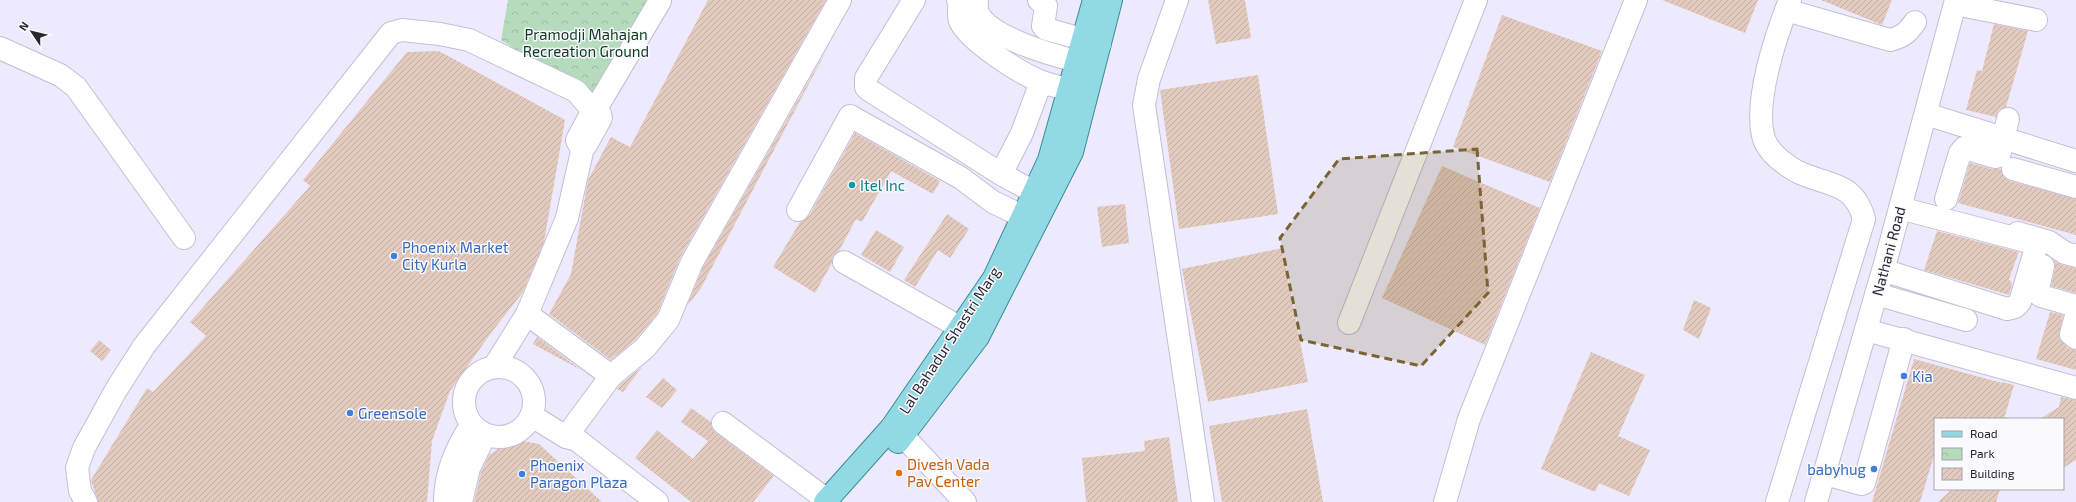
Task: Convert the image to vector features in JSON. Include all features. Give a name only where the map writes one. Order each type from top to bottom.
[{"type":"main road","name":"Lal Bahadur Shastri Marg","points":[[969,332],[994,278],[1015,213],[1034,192],[1049,160],[1062,150],[1069,90],[1077,61],[1092,42],[1094,0]]},
{"type":"main road","name":"Lal Bahadur Shastri Marg","points":[[832,501],[897,432],[969,332],[1062,150],[1092,42],[1111,0]]},
{"type":"street","points":[[494,367],[527,314],[567,218],[583,147],[586,145],[598,115],[666,0]]},
{"type":"street","points":[[566,438],[611,376],[644,348],[668,320],[692,262],[840,0]]},
{"type":"street","points":[[914,0],[866,78],[866,87],[1000,174],[1034,192]]},
{"type":"street","points":[[958,0],[960,5],[959,19],[964,27],[997,56],[1041,82],[1069,90]]},
{"type":"street","points":[[977,0],[977,10],[979,16],[1011,40],[1077,61]]},
{"type":"street","points":[[1039,0],[1046,6],[1043,26],[1046,29],[1092,42]]},
{"type":"street","points":[[1177,0],[1149,79],[1144,105],[1203,502]]},
{"type":"street","points":[[1349,323],[1476,0]]},
{"type":"street","points":[[1445,502],[1469,419],[1636,0]]},
{"type":"street","points":[[1963,2],[2036,20]]},
{"type":"street","name":"Nathani Road","points":[[1832,502],[1832,476],[1871,325],[1963,2]]},
{"type":"street","points":[[1776,502],[1864,219],[1861,208],[1855,198],[1847,190],[1834,183],[1797,171],[1776,158],[1764,140],[1761,118],[1763,89],[1788,5],[1890,40],[1900,38],[1908,33],[1916,22]]},
{"type":"street","points":[[86,502],[80,491],[77,468],[84,448],[116,390],[144,346],[391,33],[402,30],[440,34],[469,40],[576,91],[598,115]]},
{"type":"street","points":[[0,48],[60,75],[76,87],[184,238]]},
{"type":"street","points":[[1000,174],[1022,133],[1041,82]]},
{"type":"street","points":[[1932,110],[2006,128],[2052,154],[2076,161]]},
{"type":"street","name":"Nathani Road","points":[[1880,295],[1889,272],[1908,207],[1932,110]]},
{"type":"street","points":[[798,210],[850,116],[960,178],[993,202],[1015,213]]},
{"type":"street","points":[[1946,199],[1947,176],[1964,148],[1995,157],[1999,156],[2006,128]]},
{"type":"street","points":[[2044,178],[2052,154]]},
{"type":"street","points":[[2013,170],[2076,188]]},
{"type":"street","points":[[1908,207],[2049,242],[2065,253],[2076,256]]},
{"type":"street","points":[[1889,272],[2007,309],[2015,307],[2020,302],[2035,251],[2032,245],[2026,241],[1908,207]]},
{"type":"street","points":[[2049,242],[2036,290],[2037,294],[2076,306]]},
{"type":"street","points":[[844,262],[969,332]]},
{"type":"street","points":[[1880,295],[1966,320]]},
{"type":"street","points":[[527,314],[611,376]]},
{"type":"street","points":[[2076,316],[2071,334],[2076,338]]},
{"type":"street","points":[[1871,325],[1904,339],[1941,343]]},
{"type":"street","points":[[1871,325],[1941,343],[2076,388]]},
{"type":"street","points":[[1832,476],[1861,484],[1864,483],[1904,339]]},
{"type":"street","points":[[494,367],[506,367],[518,372],[527,380],[534,397],[532,416],[526,426],[516,434],[504,438],[492,438],[478,430],[463,405],[466,390],[475,376],[484,370],[494,367]]},
{"type":"street","points":[[532,416],[566,438],[577,440],[657,502]]},
{"type":"street","points":[[723,423],[832,501]]},
{"type":"street","points":[[445,502],[445,488],[453,456],[478,430]]},
{"type":"street","points":[[460,502],[478,430]]},
{"type":"street","points":[[897,432],[965,502]]},
{"type":"street","points":[[566,438],[572,447],[641,502]]},
{"type":"street","name":"Nathani Road","points":[[1816,502],[1832,476]]},
{"type":"highlighted area","points":[[1477,149],[1488,293],[1421,366],[1301,340],[1280,238],[1339,159]]},
{"type":"green space","name":"Pramodji Mahajan Recreation Ground","points":[[508,0],[658,0],[600,102],[501,40]]},
{"type":"building","points":[[708,0],[826,0],[681,256],[657,314],[636,339],[611,360],[549,314],[571,274],[588,180],[611,137],[630,147]]},
{"type":"building","points":[[1208,0],[1245,0],[1251,38],[1216,44]]},
{"type":"building","points":[[1662,0],[1758,0],[1745,33]]},
{"type":"building","points":[[1821,0],[1892,0],[1882,25]]},
{"type":"building","points":[[1502,15],[1602,51],[1550,182],[1453,147]]},
{"type":"building","points":[[1994,24],[2028,31],[2006,107],[1999,110],[1996,117],[1966,110],[1977,70],[1982,71]]},
{"type":"building","points":[[831,42],[701,288],[687,306],[703,267]]},
{"type":"building","name":"Phoenix Market City Kurla","points":[[439,51],[565,120],[544,242],[523,292],[491,333],[450,391],[432,441],[427,502],[98,502],[91,480],[147,388],[153,392],[206,336],[190,322],[310,186],[303,180],[407,52]]},
{"type":"building","points":[[1258,75],[1278,214],[1179,229],[1160,90]]},
{"type":"building","name":"Itel Inc","points":[[855,133],[940,181],[933,194],[891,171],[862,222],[856,219],[839,251],[833,256],[832,263],[815,293],[773,267],[800,222],[809,216]]},
{"type":"building","points":[[1970,163],[1992,169],[2001,169],[2004,177],[2010,181],[2076,199],[2076,235],[1958,203]]},
{"type":"building","points":[[1442,166],[1540,208],[1485,345],[1382,298]]},
{"type":"building","points":[[1125,204],[1129,243],[1102,247],[1097,207]]},
{"type":"building","points":[[947,214],[969,229],[950,258],[938,250],[915,287],[904,280]]},
{"type":"building","points":[[876,230],[904,247],[890,272],[861,255]]},
{"type":"building","points":[[1937,231],[2019,252],[2009,279],[2012,284],[2009,295],[1924,270]]},
{"type":"building","points":[[1282,248],[1308,382],[1208,402],[1182,269]]},
{"type":"building","points":[[2054,261],[2062,265],[2076,268],[2076,293],[2051,286],[2055,268]]},
{"type":"building","points":[[1694,300],[1711,308],[1699,339],[1683,330]]},
{"type":"building","points":[[2050,312],[2063,315],[2059,337],[2068,348],[2076,350],[2076,370],[2036,359]]},
{"type":"building","points":[[537,337],[581,370],[533,344]]},
{"type":"building","points":[[99,340],[111,350],[102,361],[90,351]]},
{"type":"building","points":[[1591,352],[1645,375],[1618,436],[1650,450],[1629,496],[1599,483],[1595,492],[1541,469]]},
{"type":"building","points":[[1914,359],[2014,385],[2004,418],[1934,418],[1934,455],[1920,502],[1872,502]]},
{"type":"building","points":[[643,366],[623,392],[617,389],[620,385]]},
{"type":"building","points":[[663,378],[677,390],[662,408],[646,397]]},
{"type":"building","points":[[2061,397],[2076,400],[2076,460],[2064,467],[2064,418],[2042,418],[2059,407]]},
{"type":"building","points":[[691,408],[711,422],[712,428],[716,433],[774,476],[753,502],[691,502],[635,458],[657,430],[693,459],[708,441],[681,422]]},
{"type":"building","points":[[1307,409],[1323,502],[1222,502],[1209,426]]},
{"type":"building","points":[[1169,437],[1178,502],[1086,502],[1082,458],[1145,451],[1144,441]]},
{"type":"building","name":"Phoenix Paragon Plaza","points":[[523,441],[539,444],[602,502],[474,502],[481,472],[489,455],[498,449]]},
{"type":"building","points":[[1951,490],[2000,490],[1996,502],[1938,502]]},
{"type":"place","name":"Itel Inc","points":[[852,185]]},
{"type":"place","name":"Phoenix Market City Kurla","points":[[394,256]]},
{"type":"place","name":"Kia","points":[[1904,376]]},
{"type":"place","name":"Greensole","points":[[350,413]]},
{"type":"place","name":"babyhug","points":[[1874,469]]},
{"type":"place","name":"Divesh Vada Pav Center","points":[[899,473]]},
{"type":"place","name":"Phoenix Paragon Plaza","points":[[522,474]]}]
